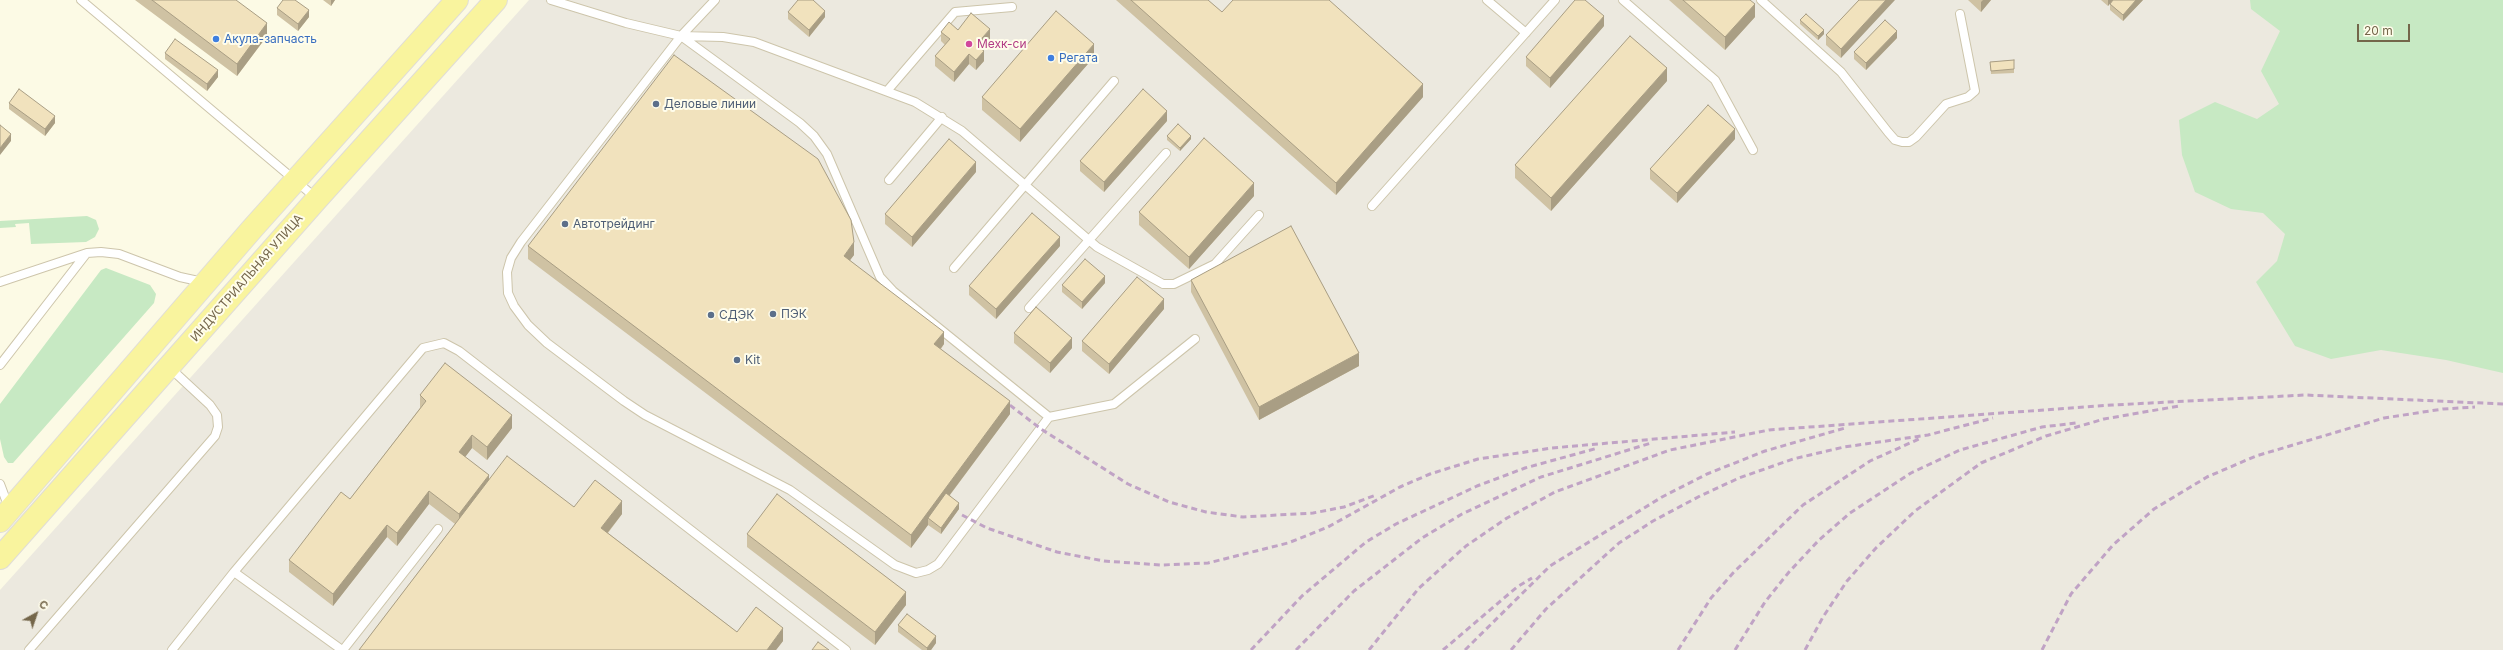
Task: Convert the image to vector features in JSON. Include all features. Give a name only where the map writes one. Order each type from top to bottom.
[{"type":"main road","points":[[5,515],[295,181],[457,0]]},
{"type":"main road","name":"ИНДУСТРИАЛЬНАЯ УЛИЦА","points":[[0,558],[317,199],[496,0]]},
{"type":"lane","points":[[81,0],[317,199]]},
{"type":"lane","points":[[551,0],[626,23],[681,36],[723,37],[754,42],[915,102],[942,117],[1089,240],[1151,279],[1163,284],[1174,284],[1215,264],[1259,216]]},
{"type":"lane","points":[[715,0],[681,36],[511,258],[507,272],[508,293],[514,306],[528,325],[547,343],[645,415],[790,490],[895,565],[916,573],[928,570],[938,564],[1049,417],[1114,404],[1195,339]]},
{"type":"lane","points":[[1487,0],[1526,33]]},
{"type":"lane","points":[[1372,206],[1555,0]]},
{"type":"lane","points":[[1623,0],[1714,80],[1753,150]]},
{"type":"lane","points":[[1761,0],[1841,72],[1888,132],[1895,140],[1902,142],[1909,142],[1916,137],[1946,104],[1968,97],[1975,91],[1960,14]]},
{"type":"lane","points":[[888,91],[955,12],[1012,7]]},
{"type":"lane","points":[[681,36],[800,123],[814,136],[827,154],[880,277],[893,291],[1049,417]]},
{"type":"lane","points":[[954,268],[1114,82]]},
{"type":"lane","points":[[889,180],[942,117]]},
{"type":"lane","points":[[1029,308],[1166,153]]},
{"type":"lane","points":[[0,282],[87,253],[119,254],[180,277],[206,283]]},
{"type":"lane","points":[[0,364],[87,253]]},
{"type":"lane","points":[[172,650],[234,572],[424,348],[444,343],[459,351],[846,650]]},
{"type":"lane","points":[[29,650],[215,436],[218,421],[210,405],[169,367]]},
{"type":"lane","points":[[0,484],[5,515]]},
{"type":"lane","points":[[234,572],[343,650],[438,529]]},
{"type":"shaded area","points":[[529,0],[2503,0],[2503,650],[0,650],[0,590]]},
{"type":"green space","points":[[2250,0],[2503,0],[2503,373],[2446,360],[2381,350],[2331,359],[2295,346],[2256,282],[2277,261],[2285,234],[2263,213],[2231,209],[2195,192],[2182,155],[2179,120],[2215,102],[2257,119],[2279,104],[2261,71],[2280,31],[2251,9]]},
{"type":"green space","points":[[87,216],[96,220],[99,229],[95,237],[86,242],[31,244],[29,223],[15,224],[16,227],[0,228],[0,221]]},
{"type":"green space","points":[[106,268],[150,285],[156,294],[154,303],[13,463],[8,463],[4,457],[0,439],[0,404],[101,270]]},
{"type":"building","points":[[152,0],[236,0],[267,23],[237,64]]},
{"type":"building","points":[[283,0],[295,0],[309,10],[298,24],[277,8]]},
{"type":"building","points":[[798,0],[813,0],[825,11],[809,30],[788,12]]},
{"type":"building","points":[[1131,0],[1208,0],[1222,12],[1233,0],[1329,0],[1423,84],[1336,183]]},
{"type":"building","points":[[1575,0],[1585,0],[1604,16],[1550,78],[1526,57]]},
{"type":"building","points":[[1683,0],[1750,0],[1755,4],[1725,37]]},
{"type":"building","points":[[1859,0],[1886,0],[1841,49],[1826,35]]},
{"type":"building","points":[[2113,0],[2136,0],[2123,15],[2110,4]]},
{"type":"building","points":[[1056,11],[1094,44],[1020,129],[982,97]]},
{"type":"building","points":[[971,13],[990,29],[976,45],[984,51],[976,60],[969,54],[954,72],[935,56],[950,39],[941,32],[949,22],[958,30]]},
{"type":"building","points":[[1806,14],[1824,30],[1818,36],[1800,20]]},
{"type":"building","points":[[1885,20],[1897,31],[1866,63],[1854,52]]},
{"type":"building","points":[[1630,36],[1667,68],[1551,198],[1515,165]]},
{"type":"building","points":[[175,39],[218,70],[207,84],[165,53]]},
{"type":"building","points":[[674,55],[818,159],[851,220],[854,242],[844,256],[944,332],[934,344],[1010,401],[911,535],[528,246]]},
{"type":"building","points":[[2014,60],[2014,69],[1991,71],[1990,62]]},
{"type":"building","points":[[19,89],[55,116],[45,129],[9,103]]},
{"type":"building","points":[[1143,89],[1167,111],[1104,182],[1080,161]]},
{"type":"building","points":[[1708,105],[1735,129],[1677,193],[1650,169]]},
{"type":"building","points":[[1178,124],[1191,136],[1180,148],[1167,136]]},
{"type":"building","points":[[0,125],[11,134],[0,148]]},
{"type":"building","points":[[1204,138],[1254,183],[1189,257],[1139,212]]},
{"type":"building","points":[[949,139],[976,162],[912,237],[885,214]]},
{"type":"building","points":[[1032,213],[1060,237],[996,309],[969,286]]},
{"type":"building","points":[[1291,226],[1359,353],[1259,407],[1191,280]]},
{"type":"building","points":[[1085,259],[1105,276],[1082,302],[1062,285]]},
{"type":"building","points":[[1137,277],[1164,299],[1109,364],[1082,341]]},
{"type":"building","points":[[1036,307],[1072,338],[1050,363],[1014,333]]},
{"type":"building","points":[[445,363],[512,415],[487,447],[472,435],[459,452],[489,475],[459,514],[429,491],[397,533],[387,525],[333,594],[289,560],[341,492],[350,499],[426,401],[420,395]]},
{"type":"building","points":[[507,456],[574,507],[595,480],[622,501],[601,528],[737,632],[756,607],[783,628],[767,650],[359,650]]},
{"type":"building","points":[[946,493],[959,503],[941,528],[928,518]]},
{"type":"building","points":[[777,494],[906,592],[875,632],[747,534]]},
{"type":"building","points":[[907,614],[936,636],[927,648],[898,625]]},
{"type":"building","points":[[818,642],[829,650],[812,650]]},
{"type":"railway","points":[[1369,650],[1419,588],[1466,546],[1507,518],[1555,492],[1670,450],[1769,430],[2112,405],[2305,395],[2503,404]]},
{"type":"railway","points":[[1002,399],[1041,429],[1128,484],[1169,502],[1206,512],[1243,517],[1313,513],[1344,507],[1376,495]]},
{"type":"railway","points":[[1805,650],[1823,617],[1847,581],[1876,548],[1915,511],[1981,463],[2046,436],[2104,419],[2179,406]]},
{"type":"railway","points":[[2042,650],[2071,594],[2113,545],[2154,509],[2207,477],[2256,456],[2384,418],[2443,409],[2475,407]]},
{"type":"railway","points":[[1511,650],[1546,609],[1619,543],[1653,521],[1700,496],[1739,478],[1793,459],[1844,447],[1928,435],[1993,418]]},
{"type":"railway","points":[[1735,650],[1765,602],[1789,572],[1819,540],[1850,513],[1911,473],[1960,450],[2042,427],[2076,423]]},
{"type":"railway","points":[[1465,650],[1550,566],[1662,497],[1707,474],[1765,451],[1845,428]]},
{"type":"railway","points":[[962,515],[987,528],[1057,552],[1104,561],[1161,565],[1208,563],[1288,543],[1328,527],[1400,487],[1430,474],[1478,459],[1552,448],[1735,432]]},
{"type":"railway","points":[[1678,650],[1711,598],[1733,573],[1803,505],[1870,461],[1919,439]]},
{"type":"railway","points":[[1296,650],[1354,591],[1422,538],[1462,514],[1541,477],[1651,443]]},
{"type":"railway","points":[[1251,650],[1302,596],[1366,542],[1396,524],[1477,486],[1525,468],[1598,448]]},
{"type":"railway","points":[[1443,650],[1517,587],[1532,578]]},
{"type":"place","name":"Акула-запчасть","points":[[216,39]]},
{"type":"place","name":"Мехк-си","points":[[969,44]]},
{"type":"place","name":"Регата","points":[[1051,58]]},
{"type":"place","name":"Деловые линии","points":[[656,104]]},
{"type":"place","name":"Автотрейдинг","points":[[565,224]]},
{"type":"place","name":"ПЭК","points":[[773,314]]},
{"type":"place","name":"СДЭК","points":[[711,315]]},
{"type":"place","name":"Kit","points":[[737,360]]}]
